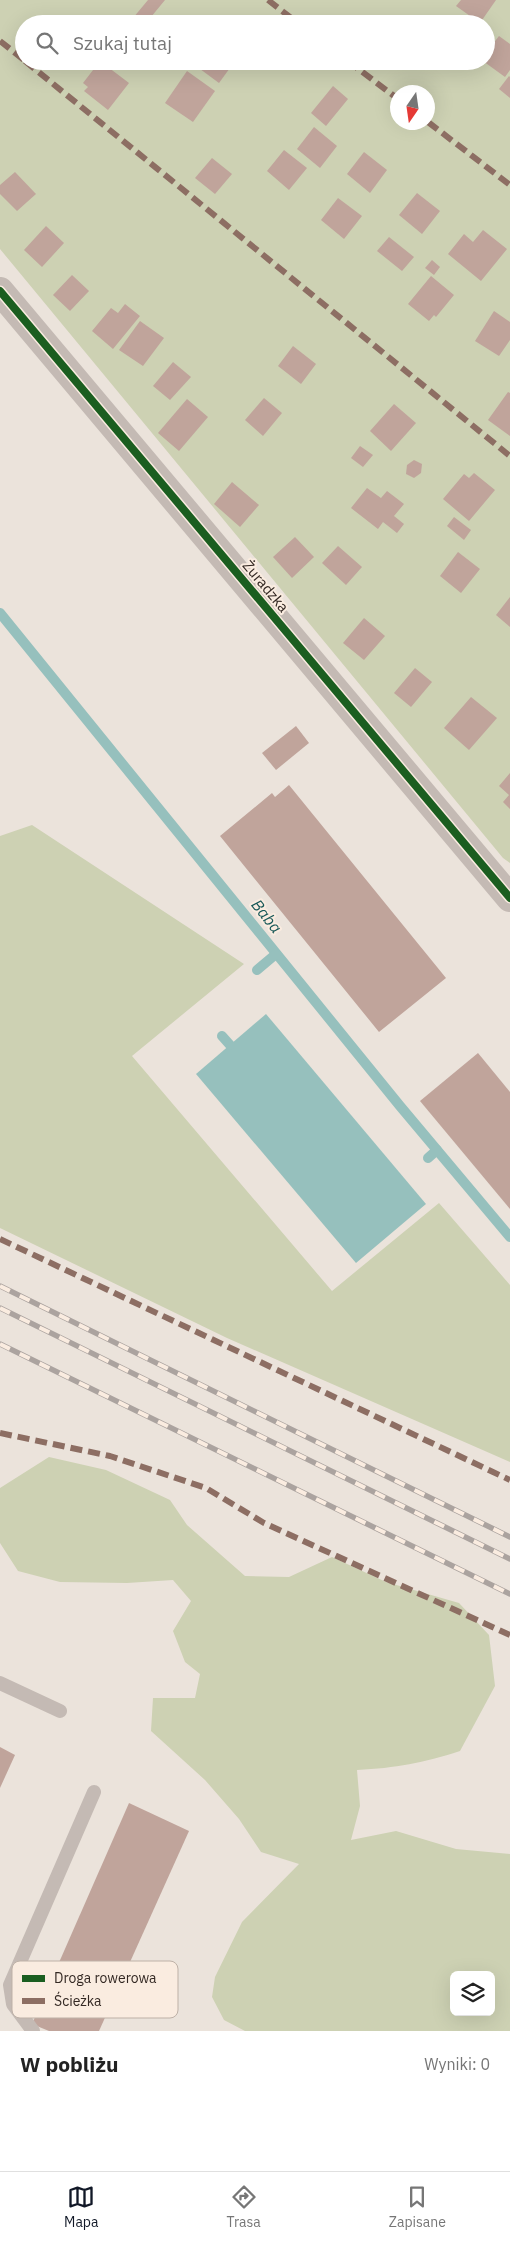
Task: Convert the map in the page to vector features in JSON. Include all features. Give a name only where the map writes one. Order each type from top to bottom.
[{"type":"street","name":"Żuradzka","points":[[0,291],[510,898]]},
{"type":"lane","points":[[0,1683],[60,1711]]},
{"type":"lane","points":[[20,1961],[94,1792]]},
{"type":"lane","points":[[12,1980],[10,1985],[12,1998]]},
{"type":"lane","points":[[23,2018],[33,2031]]},
{"type":"green space","points":[[0,0],[510,0],[510,863],[503,858],[0,249]]},
{"type":"green space","points":[[32,825],[244,964],[132,1056],[332,1291],[439,1203],[510,1285],[510,1462],[227,1338],[0,1228],[0,836]]},
{"type":"green space","points":[[49,1457],[106,1470],[170,1500],[187,1525],[245,1576],[289,1577],[332,1557],[386,1582],[459,1603],[489,1635],[495,1686],[460,1751],[409,1764],[357,1770],[360,1806],[351,1840],[396,1831],[456,1849],[510,1854],[510,2031],[245,2031],[224,2020],[212,1997],[215,1977],[242,1922],[299,1864],[261,1852],[239,1819],[205,1780],[151,1731],[153,1698],[195,1698],[200,1674],[185,1662],[173,1631],[191,1601],[173,1580],[127,1583],[60,1582],[18,1571],[0,1543],[0,1488]]},
{"type":"water","points":[[266,1014],[426,1204],[356,1263],[196,1074]]},
{"type":"building","points":[[148,0],[165,0],[153,15],[136,15]]},
{"type":"building","points":[[461,0],[496,0],[486,15],[469,15],[456,6]]},
{"type":"building","points":[[499,36],[510,44],[510,70],[505,77],[495,70],[495,41]]},
{"type":"building","points":[[93,70],[112,70],[129,83],[108,110],[84,91],[88,87],[83,83]]},
{"type":"building","points":[[201,70],[228,70],[219,83]]},
{"type":"building","points":[[187,71],[215,91],[193,122],[165,103]]},
{"type":"building","points":[[510,77],[510,98],[499,89]]},
{"type":"building","points":[[333,86],[348,99],[326,126],[311,113]]},
{"type":"building","points":[[314,127],[337,146],[320,168],[297,149]]},
{"type":"building","points":[[284,150],[307,168],[289,190],[267,171]]},
{"type":"building","points":[[364,152],[387,170],[370,193],[347,174]]},
{"type":"building","points":[[212,158],[232,174],[215,194],[195,178]]},
{"type":"building","points":[[15,172],[36,194],[17,211],[0,194],[0,185]]},
{"type":"building","points":[[417,193],[440,211],[422,234],[399,215]]},
{"type":"building","points":[[338,198],[362,216],[344,239],[321,220]]},
{"type":"building","points":[[46,226],[64,243],[42,267],[24,250]]},
{"type":"building","points":[[483,230],[507,249],[481,281],[448,254],[464,234],[473,242]]},
{"type":"building","points":[[389,237],[414,257],[402,271],[377,251]]},
{"type":"building","points":[[432,260],[440,267],[434,275],[425,268]]},
{"type":"building","points":[[72,275],[89,291],[70,311],[53,295]]},
{"type":"building","points":[[431,276],[454,295],[436,317],[434,315],[429,321],[408,304]]},
{"type":"building","points":[[125,304],[140,316],[113,349],[92,331],[111,308],[118,313]]},
{"type":"building","points":[[494,311],[510,322],[510,340],[499,356],[475,341]]},
{"type":"building","points":[[140,321],[164,338],[143,366],[119,350]]},
{"type":"building","points":[[293,346],[316,364],[301,384],[278,366]]},
{"type":"building","points":[[173,362],[191,377],[170,400],[153,386]]},
{"type":"building","points":[[508,392],[510,393],[510,436],[488,420]]},
{"type":"building","points":[[264,398],[282,413],[263,436],[245,420]]},
{"type":"building","points":[[187,399],[208,417],[179,451],[158,433]]},
{"type":"building","points":[[394,404],[416,423],[391,451],[370,431]]},
{"type":"building","points":[[360,446],[373,455],[363,467],[351,458]]},
{"type":"building","points":[[414,460],[422,464],[421,473],[414,478],[406,474],[407,465]]},
{"type":"building","points":[[474,473],[495,490],[469,521],[443,499],[464,474],[469,478]]},
{"type":"building","points":[[232,482],[259,505],[240,527],[214,504]]},
{"type":"building","points":[[367,488],[381,498],[387,491],[404,504],[394,516],[404,524],[397,533],[383,522],[378,529],[351,508]]},
{"type":"building","points":[[454,517],[471,530],[464,540],[447,526]]},
{"type":"building","points":[[295,537],[314,557],[292,578],[273,557]]},
{"type":"building","points":[[338,546],[362,567],[346,585],[322,563]]},
{"type":"building","points":[[458,552],[480,569],[461,593],[440,576]]},
{"type":"building","points":[[510,597],[510,627],[496,615]]},
{"type":"building","points":[[364,618],[385,636],[364,660],[343,643]]},
{"type":"building","points":[[415,668],[432,682],[411,707],[394,693]]},
{"type":"building","points":[[471,697],[497,718],[469,750],[444,728]]},
{"type":"building","points":[[296,726],[309,743],[276,770],[262,753]]},
{"type":"building","points":[[510,773],[510,809],[503,802],[509,795],[499,786]]},
{"type":"building","points":[[289,785],[446,978],[379,1032],[220,836],[272,793],[275,797]]},
{"type":"building","points":[[478,1053],[510,1092],[510,1209],[420,1101]]},
{"type":"building","points":[[0,1747],[15,1755],[0,1788]]},
{"type":"building","points":[[129,1803],[189,1831],[130,1961],[60,1961]]},
{"type":"building","points":[[35,2018],[105,2018],[99,2031],[49,2031],[32,2024]]},
{"type":"waterway","name":"Baba","points":[[0,613],[400,1106],[510,1237]]},
{"type":"waterway","points":[[257,970],[276,954]]},
{"type":"waterway","points":[[222,1036],[230,1045]]},
{"type":"waterway","points":[[428,1158],[437,1150]]},
{"type":"railway","points":[[0,1286],[510,1537]]},
{"type":"railway","points":[[0,1308],[510,1559]]},
{"type":"railway","points":[[0,1344],[510,1594]]},
{"type":"marked path","points":[[268,0],[287,15]]},
{"type":"marked path","points":[[0,41],[15,53]]},
{"type":"marked path","points":[[36,70],[510,456]]},
{"type":"marked path","points":[[360,70],[390,93]]},
{"type":"marked path","points":[[435,127],[510,185]]},
{"type":"marked path","points":[[0,1239],[510,1480]]},
{"type":"marked path","points":[[0,1433],[110,1456],[206,1488],[264,1523],[510,1635]]},
{"type":"cycle path","points":[[0,291],[510,898]]}]
